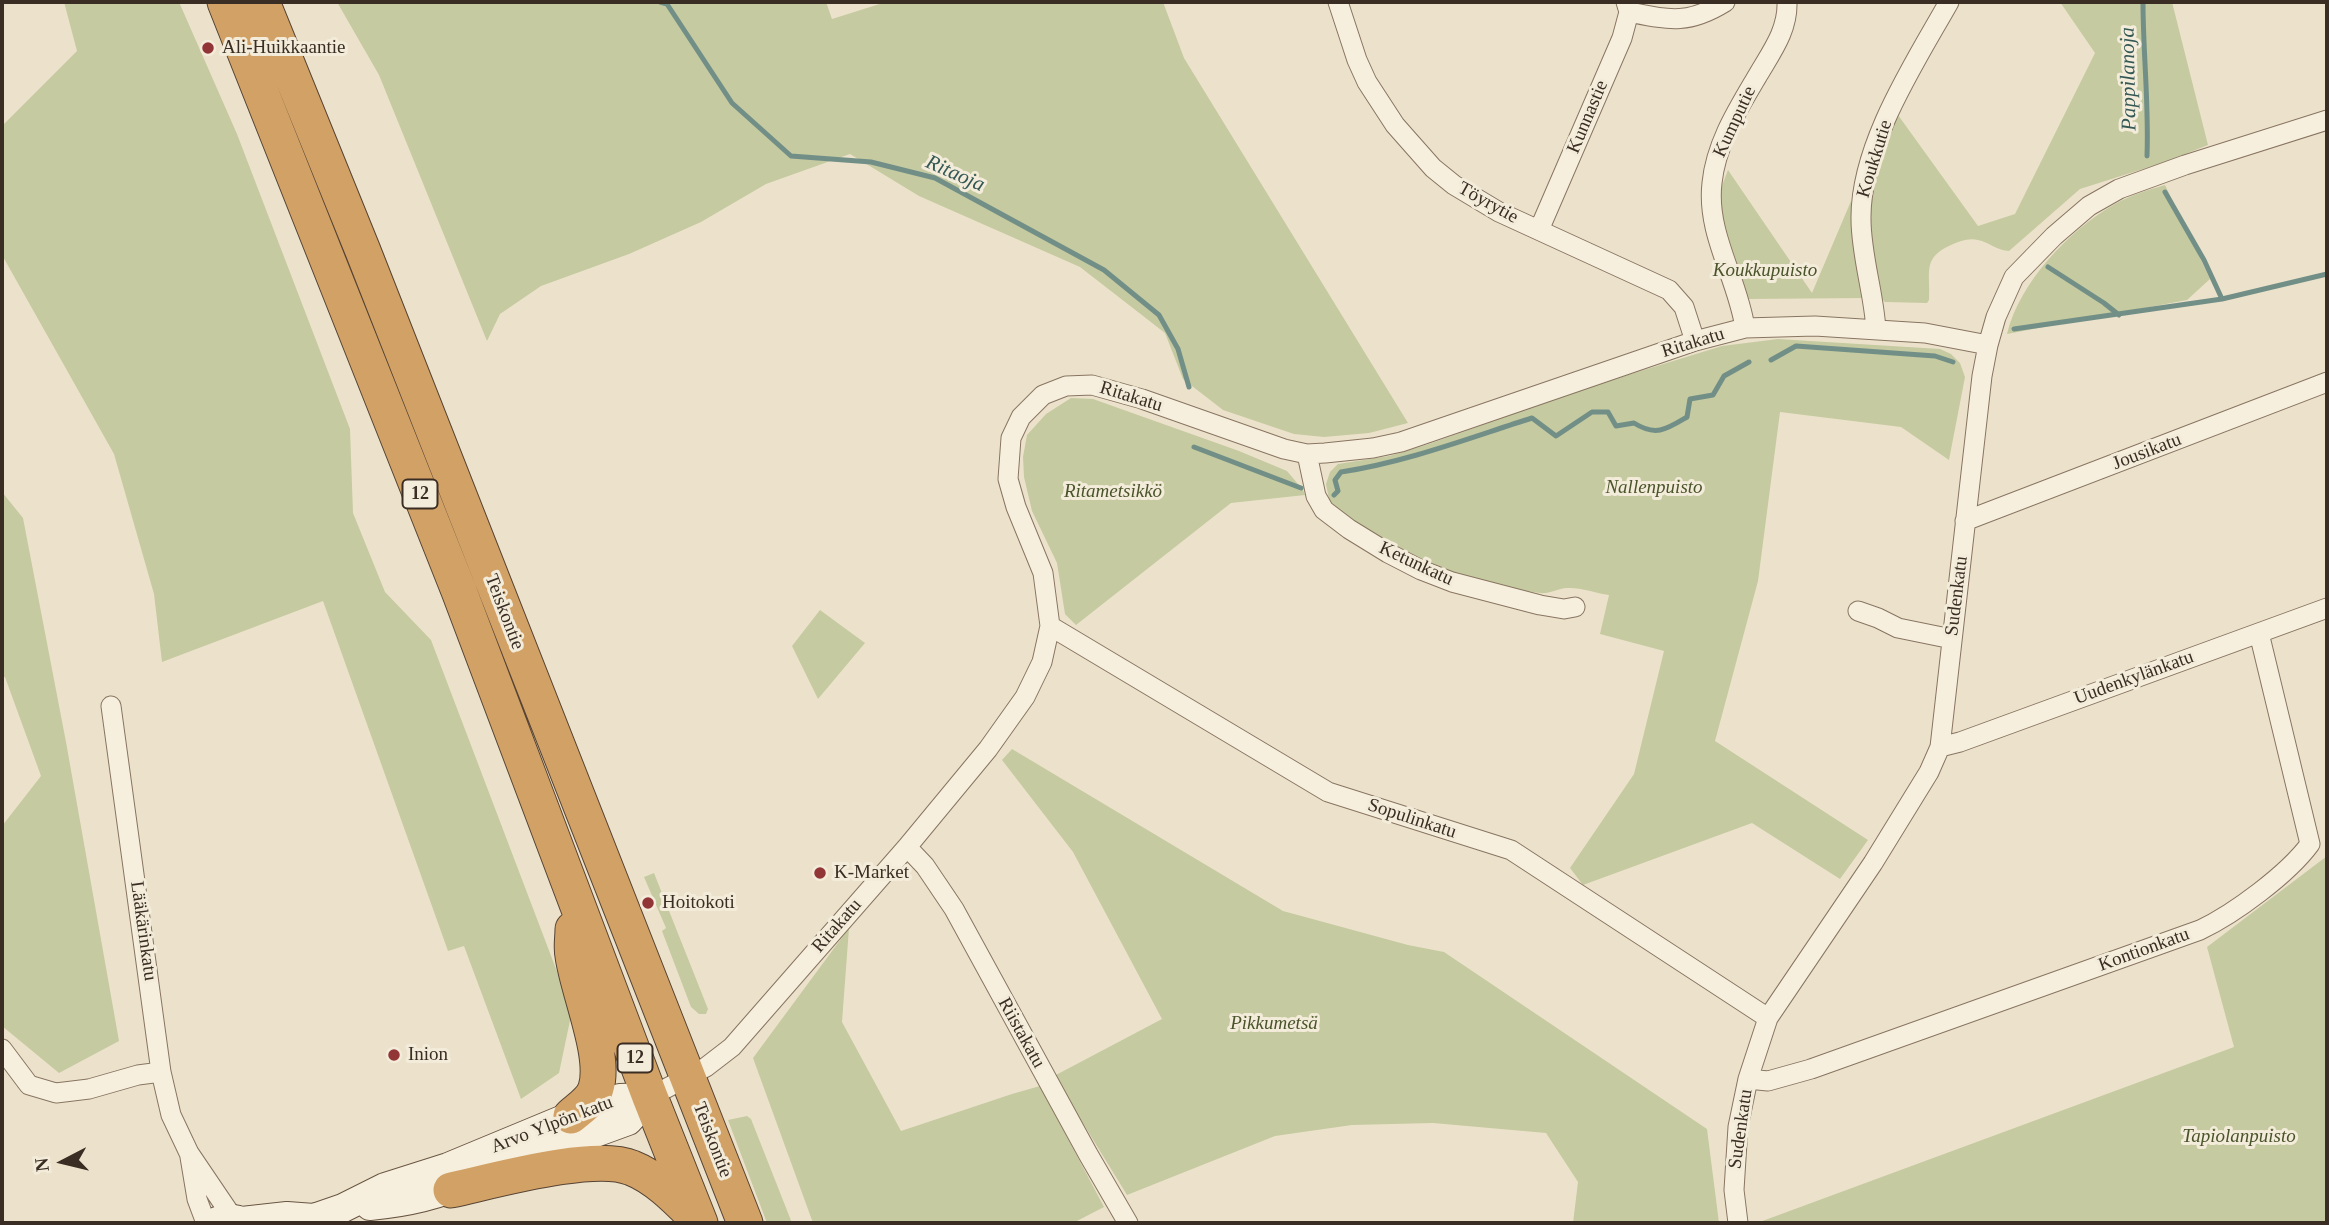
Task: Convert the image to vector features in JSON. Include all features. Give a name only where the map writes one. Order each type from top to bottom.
[{"type":"highway","name":"12","points":[[202,2],[238,75],[261,95]]},
{"type":"highway","name":"Teiskontie","points":[[225,2],[459,591],[699,1222]]},
{"type":"highway","name":"Teiskontie","points":[[262,2],[363,251],[745,1223]]},
{"type":"highway","points":[[571,1116],[586,1104],[596,1091],[599,1074],[593,1036],[572,956],[573,894]]},
{"type":"highway","points":[[451,1190],[575,1165],[606,1164],[631,1167],[656,1182],[699,1222]]},
{"type":"street","name":"Töyrytie","points":[[1338,2],[1367,82],[1395,125],[1433,168],[1454,185],[1499,212],[1669,290],[1684,307],[1695,341]]},
{"type":"street","points":[[1627,7],[1672,20],[1703,14],[1725,2]]},
{"type":"street","name":"Kumputie","points":[[1745,328],[1742,308],[1714,227],[1712,183],[1722,141],[1779,40],[1785,25],[1787,2]]},
{"type":"street","name":"Koukkutie","points":[[1876,330],[1860,221],[1863,189],[1890,110],[1949,2]]},
{"type":"street","name":"Kunnastie","points":[[1539,230],[1622,38],[1627,7]]},
{"type":"street","name":"Sudenkatu","points":[[1738,1223],[1734,1190],[1738,1127],[1748,1079],[1768,1018],[1873,863],[1929,772],[1940,747],[1988,345],[1996,317],[2014,277],[2054,236],[2090,206],[2119,189],[2327,120]]},
{"type":"street","name":"Ritakatu","points":[[650,1097],[714,1062],[732,1047],[907,847],[988,749],[1025,698],[1042,662],[1050,626],[1043,573],[1008,480],[1011,438],[1021,417],[1043,395],[1066,386],[1106,388],[1284,449],[1307,454],[1373,448],[1425,435],[1695,341],[1745,328],[1815,326],[1925,333],[1988,345]]},
{"type":"street","name":"Jousikatu","points":[[1965,521],[2327,382]]},
{"type":"street","name":"Ketunkatu","points":[[1307,454],[1316,496],[1324,510],[1388,553],[1452,582],[1540,605],[1575,607]]},
{"type":"street","name":"Uudenkylänkatu","points":[[1940,747],[1961,742],[2327,608]]},
{"type":"street","points":[[1858,611],[1898,628],[1952,639]]},
{"type":"street","name":"Sopulinkatu","points":[[1050,626],[1328,792],[1511,850],[1768,1018]]},
{"type":"street","name":"Kontionkatu","points":[[1748,1079],[1768,1081],[1811,1069],[2200,930],[2226,916],[2298,860],[2310,844],[2259,633]]},
{"type":"street","name":"Lääkärinkatu","points":[[111,706],[161,1072],[171,1115],[228,1222]]},
{"type":"street","name":"Riistakatu","points":[[907,847],[925,866],[954,909],[1128,1223]]},
{"type":"street","points":[[2,1049],[29,1085],[56,1093],[89,1089],[138,1075],[161,1072]]},
{"type":"street","name":"Arvo Ylpön katu","points":[[228,1222],[287,1216],[310,1221],[385,1187],[449,1167],[620,1098],[650,1097]]},
{"type":"street","name":"Arvo Ylpön katu","points":[[343,1208],[386,1204],[451,1190],[493,1170],[628,1121],[650,1097]]},
{"type":"street","name":"Lääkärinkatu","points":[[189,1153],[197,1199],[228,1222]]},
{"type":"green space","points":[[64,2],[179,2],[237,134],[350,429],[353,513],[385,592],[431,640],[572,1011],[559,1073],[521,1099],[464,946],[448,951],[323,601],[162,662],[154,594],[114,454],[2,255],[2,126],[77,51]]},
{"type":"green space","points":[[337,2],[826,2],[832,19],[886,2],[1163,2],[1184,58],[1408,423],[1369,433],[1324,437],[1294,434],[1223,410],[1183,379],[1165,333],[1080,267],[919,196],[850,154],[766,184],[701,222],[629,254],[541,286],[500,314],[487,341],[379,75]]},
{"type":"green space","points":[[2060,2],[2172,2],[2208,145],[2080,189],[2009,251],[1974,239],[1951,245],[1935,255],[1931,261],[1927,303],[1885,302],[1882,299],[1871,248],[1868,222],[1877,165],[1898,115],[1978,226],[2015,214],[2095,53]]},
{"type":"green space","name":"Koukkupuisto","points":[[1728,170],[1812,293],[1851,201],[1853,231],[1866,298],[1748,299],[1728,251],[1717,199]]},
{"type":"green space","points":[[2165,185],[2210,279],[2187,300],[2007,334],[2023,296],[2035,277],[2064,243],[2115,204]]},
{"type":"green space","name":"Nallenpuisto","points":[[1778,339],[1940,349],[1951,354],[1960,363],[1965,377],[1949,460],[1901,427],[1780,412],[1758,581],[1715,741],[1868,840],[1840,879],[1752,823],[1583,885],[1570,868],[1634,774],[1664,651],[1600,634],[1609,595],[1571,588],[1543,593],[1510,588],[1455,573],[1403,551],[1354,522],[1330,504],[1326,484],[1330,472],[1338,464],[1389,456],[1426,445],[1595,385],[1722,346]]},
{"type":"green space","name":"Ritametsikkö","points":[[1071,398],[1093,399],[1239,451],[1287,471],[1305,495],[1231,503],[1076,625],[1065,614],[1057,563],[1032,511],[1024,477],[1023,457],[1027,435],[1046,414]]},
{"type":"green space","points":[[2,492],[23,518],[119,1041],[59,1073],[2,1026],[2,826],[41,776],[5,677],[2,677]]},
{"type":"green space","points":[[820,610],[865,643],[818,699],[792,646]]},
{"type":"green space","name":"Pikkumetsä","points":[[1012,749],[1283,911],[1408,945],[1444,952],[1707,1129],[1719,1223],[1573,1223],[1578,1182],[1546,1133],[1433,1123],[1352,1125],[1275,1136],[1127,1195],[1054,1076],[1162,1019],[1073,852],[1002,760]]},
{"type":"green space","name":"Tapiolanpuisto","points":[[2327,856],[2327,1223],[1757,1223],[2234,1047],[2207,947]]},
{"type":"green space","points":[[654,873],[708,1009],[706,1014],[699,1014],[691,1007],[662,931],[666,928],[644,877]]},
{"type":"green space","points":[[849,928],[842,1022],[901,1131],[1040,1086],[1104,1207],[1073,1223],[813,1223],[753,1058]]},
{"type":"green space","points":[[747,1116],[751,1119],[792,1223],[767,1223],[728,1120]]},
{"type":"waterway","name":"Ritaoja","points":[[660,2],[667,4],[732,103],[791,156],[871,162],[935,178],[1104,270],[1159,315],[1178,349],[1189,387]]},
{"type":"waterway","name":"Pappilanoja","points":[[2143,2],[2147,156]]},
{"type":"waterway","name":"Pappilanoja","points":[[2165,192],[2204,260],[2222,299]]},
{"type":"waterway","points":[[2048,267],[2119,315]]},
{"type":"waterway","points":[[2014,329],[2222,299],[2327,274]]},
{"type":"waterway","points":[[1771,360],[1796,346],[1935,356],[1953,362]]},
{"type":"waterway","points":[[1334,495],[1338,491],[1335,480],[1341,472],[1414,456],[1532,418],[1556,436],[1592,412],[1608,412],[1616,426],[1634,423],[1649,430],[1661,430],[1687,417],[1690,399],[1713,395],[1724,376],[1749,362]]},
{"type":"waterway","points":[[1194,447],[1301,488]]},
{"type":"place","name":"Ali-Huikkaantie","points":[[208,48]]},
{"type":"place","name":"K-Market","points":[[820,873]]},
{"type":"place","name":"Hoitokoti","points":[[648,903]]},
{"type":"place","name":"Inion","points":[[394,1055]]}]
